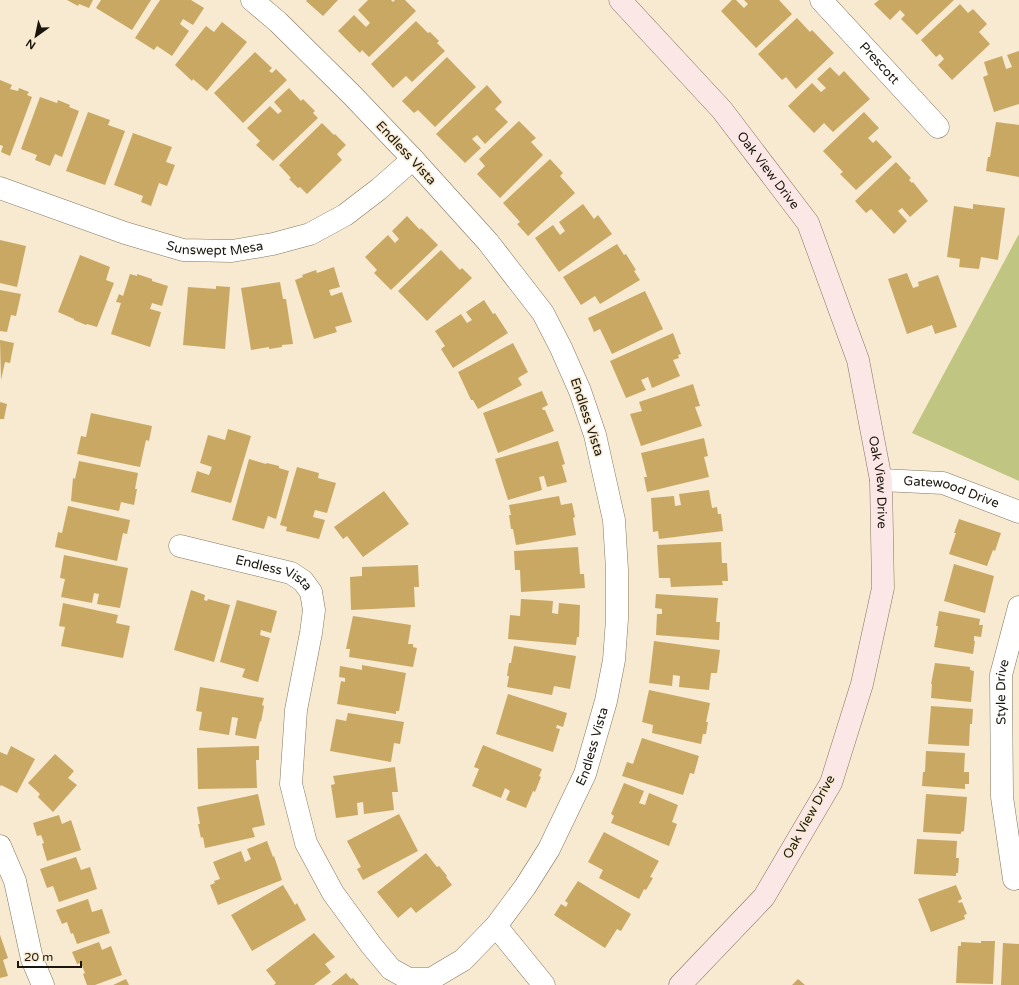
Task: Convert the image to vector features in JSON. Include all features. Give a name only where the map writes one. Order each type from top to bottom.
[{"type":"street","name":"Endless Vista","points":[[180,546],[291,573],[303,581],[311,592],[314,610],[296,710],[291,784],[306,843],[333,893],[371,945],[391,969],[409,979],[431,979],[463,960],[496,926],[525,887],[548,849],[585,774],[606,701],[614,660],[617,612],[617,570],[614,520],[595,435],[580,391],[561,348],[543,313],[488,242],[413,159],[352,95],[278,22],[252,0]]},
{"type":"street","name":"Oak View Drive","points":[[620,0],[722,110],[808,223],[858,360],[881,480],[883,588],[862,684],[831,782],[764,897],[680,985]]},
{"type":"street","name":"Prescott","points":[[821,0],[938,126]]},
{"type":"street","name":"Sunswept Mesa","points":[[0,188],[124,233],[183,250],[232,251],[273,244],[310,234],[345,214],[379,189],[413,159]]},
{"type":"street","name":"Gatewood Drive","points":[[881,480],[943,483],[1019,512]]},
{"type":"street","name":"Style Drive","points":[[1014,879],[1002,797],[1010,756],[1001,675],[1019,607]]},
{"type":"street","points":[[0,846],[15,881],[32,959],[43,985]]},
{"type":"street","points":[[496,926],[544,985]]},
{"type":"green space","points":[[1019,234],[1019,481],[912,433]]},
{"type":"building","points":[[67,0],[93,0],[89,8],[79,4],[78,6]]},
{"type":"building","points":[[101,0],[151,0],[132,30],[96,8]]},
{"type":"building","points":[[160,0],[191,0],[204,8],[193,25],[183,19],[180,24],[189,31],[172,56],[157,46],[154,50],[135,38]]},
{"type":"building","points":[[338,0],[323,16],[306,1]]},
{"type":"building","points":[[368,0],[391,0],[393,2],[395,0],[405,0],[416,11],[369,57],[362,50],[360,53],[338,31],[354,15],[366,27],[370,23],[358,10]]},
{"type":"building","points":[[732,0],[736,0],[744,8],[748,4],[744,0],[779,0],[792,14],[756,48],[721,11]]},
{"type":"building","points":[[879,0],[954,0],[917,35],[901,19],[905,15],[900,10],[890,20],[874,4]]},
{"type":"building","points":[[960,4],[968,13],[973,9],[987,24],[979,32],[990,44],[952,80],[938,65],[944,59],[940,54],[936,57],[921,40]]},
{"type":"building","points":[[797,18],[810,32],[812,30],[834,53],[796,89],[786,77],[782,80],[758,54]]},
{"type":"building","points":[[416,21],[439,41],[437,43],[445,51],[412,82],[406,76],[393,88],[371,64]]},
{"type":"building","points":[[222,22],[247,42],[207,91],[193,79],[192,81],[175,65],[206,26],[214,32]]},
{"type":"building","points":[[1019,51],[1019,104],[994,112],[983,77],[988,75],[984,62],[1002,56],[1006,69],[1012,67],[1007,55]]},
{"type":"building","points":[[255,52],[272,68],[269,71],[272,73],[276,69],[287,80],[243,123],[214,93]]},
{"type":"building","points":[[447,57],[476,87],[435,127],[418,110],[414,113],[402,101]]},
{"type":"building","points":[[830,67],[839,76],[844,71],[870,99],[833,132],[824,123],[814,133],[788,106],[812,83],[821,92],[826,88],[817,79]]},
{"type":"building","points":[[0,80],[12,85],[10,89],[18,91],[19,88],[29,92],[27,95],[32,97],[10,156],[1,152],[3,146],[0,145]]},
{"type":"building","points":[[487,85],[502,102],[495,109],[508,122],[485,144],[477,135],[472,139],[481,148],[465,163],[436,134]]},
{"type":"building","points":[[289,88],[301,101],[303,99],[315,111],[313,113],[318,118],[273,161],[256,145],[260,141],[247,128],[270,106],[278,114],[282,111],[274,102]]},
{"type":"building","points":[[40,97],[57,103],[58,100],[79,111],[62,157],[55,154],[50,166],[35,160],[37,155],[21,149]]},
{"type":"building","points":[[88,112],[110,120],[108,125],[125,131],[105,185],[66,171]]},
{"type":"building","points":[[864,112],[879,128],[868,138],[873,143],[876,140],[892,157],[856,190],[840,174],[843,172],[823,151]]},
{"type":"building","points":[[519,121],[536,138],[531,142],[543,155],[500,198],[477,174],[485,166],[479,159]]},
{"type":"building","points":[[996,122],[1019,125],[1019,177],[986,171]]},
{"type":"building","points":[[322,123],[346,145],[337,154],[342,160],[307,194],[289,179],[291,178],[279,165]]},
{"type":"building","points":[[133,133],[172,147],[166,162],[175,165],[167,186],[159,183],[151,206],[141,202],[143,196],[114,185]]},
{"type":"building","points":[[550,159],[563,173],[560,176],[575,193],[528,236],[517,224],[520,222],[503,203]]},
{"type":"building","points":[[896,162],[911,178],[909,180],[912,183],[913,182],[928,201],[910,217],[902,208],[898,211],[907,221],[894,234],[871,209],[866,213],[855,201]]},
{"type":"building","points":[[583,204],[594,219],[598,215],[612,234],[559,272],[535,238],[553,225],[560,235],[565,231],[559,222]]},
{"type":"building","points":[[973,204],[1005,208],[998,260],[981,257],[979,269],[959,267],[960,259],[947,257],[954,206],[973,209]]},
{"type":"building","points":[[407,216],[420,230],[421,228],[438,245],[391,290],[374,273],[377,270],[365,257],[388,235],[395,243],[399,239],[392,231]]},
{"type":"building","points":[[0,240],[26,246],[17,287],[0,283]]},
{"type":"building","points":[[617,244],[624,255],[626,254],[636,270],[634,271],[640,280],[600,304],[595,296],[581,305],[563,277]]},
{"type":"building","points":[[441,250],[460,270],[462,268],[472,278],[427,321],[398,291]]},
{"type":"building","points":[[80,255],[110,267],[106,280],[114,283],[97,327],[86,325],[58,312]]},
{"type":"building","points":[[334,267],[340,287],[329,290],[331,296],[342,292],[352,322],[335,327],[337,332],[314,339],[295,280],[303,277],[302,275],[316,270],[317,273]]},
{"type":"building","points":[[907,273],[913,288],[919,286],[918,282],[938,275],[957,327],[935,334],[932,325],[907,334],[888,279]]},
{"type":"building","points":[[130,274],[137,276],[137,274],[168,286],[162,306],[152,303],[150,309],[161,312],[150,347],[111,334],[121,303],[116,302],[119,294],[123,296]]},
{"type":"building","points":[[280,282],[283,299],[286,299],[293,344],[282,345],[282,347],[269,349],[269,347],[251,350],[241,288]]},
{"type":"building","points":[[216,286],[230,287],[225,349],[183,345],[188,287],[216,289]]},
{"type":"building","points":[[0,290],[21,294],[16,316],[11,315],[7,332],[0,331]]},
{"type":"building","points":[[645,291],[663,329],[612,354],[600,329],[594,332],[588,318]]},
{"type":"building","points":[[484,300],[493,314],[495,313],[508,333],[453,368],[441,349],[445,346],[435,331],[461,314],[467,323],[472,320],[466,312]]},
{"type":"building","points":[[673,333],[681,354],[678,355],[679,358],[673,360],[680,376],[652,388],[648,377],[641,380],[646,390],[626,398],[610,361]]},
{"type":"building","points":[[0,340],[14,343],[10,363],[5,362],[1,380]]},
{"type":"building","points":[[513,343],[528,372],[518,378],[522,385],[478,409],[473,400],[471,400],[458,372]]},
{"type":"building","points":[[693,384],[700,406],[695,407],[702,426],[641,446],[630,414],[642,411],[639,402]]},
{"type":"building","points":[[542,391],[548,405],[542,408],[545,410],[554,431],[498,453],[483,413]]},
{"type":"building","points":[[0,402],[7,404],[4,419],[0,419]]},
{"type":"building","points":[[91,413],[152,426],[149,441],[146,440],[140,467],[77,454],[81,436],[86,437]]},
{"type":"building","points":[[228,429],[251,436],[231,503],[191,492],[197,471],[209,475],[212,467],[200,463],[208,435],[225,440]]},
{"type":"building","points":[[704,438],[708,456],[704,457],[709,477],[647,492],[644,477],[647,477],[641,453]]},
{"type":"building","points":[[558,441],[565,464],[562,465],[567,482],[547,487],[544,476],[539,477],[542,490],[508,500],[495,459]]},
{"type":"building","points":[[249,459],[279,466],[279,468],[289,471],[276,519],[268,516],[264,529],[232,520]]},
{"type":"building","points":[[79,461],[138,473],[134,505],[121,502],[119,511],[71,501],[73,478],[75,479]]},
{"type":"building","points":[[297,467],[319,473],[318,478],[336,483],[327,513],[315,510],[313,517],[325,520],[319,539],[286,531],[287,527],[280,525]]},
{"type":"building","points":[[709,490],[712,508],[717,507],[718,514],[721,514],[723,531],[659,539],[658,531],[653,532],[651,498],[674,496],[675,506],[681,505],[679,494]]},
{"type":"building","points":[[384,491],[409,524],[363,557],[347,536],[343,539],[334,527]]},
{"type":"building","points":[[559,496],[561,505],[572,503],[575,517],[573,518],[576,535],[516,545],[513,529],[511,529],[509,505]]},
{"type":"building","points":[[68,506],[130,520],[127,534],[123,533],[117,561],[55,547],[58,532],[62,533]]},
{"type":"building","points":[[959,519],[1001,533],[995,551],[993,550],[987,566],[949,554]]},
{"type":"building","points":[[721,542],[722,563],[727,563],[728,581],[722,581],[723,585],[671,587],[670,578],[659,578],[657,545]]},
{"type":"building","points":[[578,547],[580,574],[584,574],[585,588],[521,592],[520,570],[515,570],[514,551]]},
{"type":"building","points":[[64,555],[128,568],[120,608],[97,604],[99,594],[94,593],[92,603],[61,597],[65,579],[60,578]]},
{"type":"building","points":[[954,564],[994,576],[985,613],[944,601]]},
{"type":"building","points":[[418,565],[419,587],[414,587],[415,607],[351,610],[350,577],[362,576],[362,567]]},
{"type":"building","points":[[191,590],[205,595],[204,600],[207,601],[208,599],[230,605],[214,662],[174,650]]},
{"type":"building","points":[[656,594],[718,598],[716,622],[720,622],[719,640],[656,635],[657,614],[662,614],[662,609],[655,608]]},
{"type":"building","points":[[521,599],[553,601],[552,613],[558,614],[559,603],[580,605],[579,637],[577,637],[576,645],[508,639],[510,615],[520,616]]},
{"type":"building","points":[[237,600],[277,611],[271,633],[261,630],[260,635],[270,638],[258,682],[242,677],[245,669],[220,662]]},
{"type":"building","points":[[63,603],[118,615],[116,623],[130,626],[123,658],[61,646],[65,627],[59,626]]},
{"type":"building","points":[[939,611],[980,619],[979,625],[983,625],[981,637],[974,636],[975,641],[973,654],[934,647]]},
{"type":"building","points":[[353,616],[411,625],[408,644],[413,644],[413,647],[417,648],[413,667],[349,657],[350,649],[346,649]]},
{"type":"building","points":[[654,641],[720,650],[717,673],[711,673],[709,690],[679,687],[680,676],[673,675],[672,686],[649,683]]},
{"type":"building","points":[[514,646],[576,656],[570,689],[554,686],[552,695],[507,687],[509,663],[511,663]]},
{"type":"building","points":[[935,663],[970,667],[970,670],[974,671],[971,702],[931,698],[931,684]]},
{"type":"building","points":[[362,665],[406,673],[399,711],[396,711],[396,714],[337,704],[341,681],[345,682],[345,678],[339,677],[340,666],[362,670]]},
{"type":"building","points":[[200,687],[264,698],[261,722],[260,721],[256,739],[235,735],[238,718],[232,717],[229,735],[199,730],[202,712],[196,711]]},
{"type":"building","points":[[649,690],[710,703],[706,722],[708,722],[706,734],[703,734],[701,744],[652,733],[653,725],[642,722]]},
{"type":"building","points":[[508,694],[567,713],[563,727],[557,725],[556,728],[560,729],[553,752],[496,734]]},
{"type":"building","points":[[931,706],[973,709],[972,724],[970,724],[969,746],[928,744]]},
{"type":"building","points":[[348,713],[404,722],[400,744],[394,743],[391,762],[330,751],[336,719],[346,721]]},
{"type":"building","points":[[642,738],[699,756],[694,774],[690,773],[683,795],[622,776],[627,762],[633,764]]},
{"type":"building","points":[[483,745],[542,769],[539,776],[541,777],[535,792],[533,791],[526,808],[506,800],[510,791],[505,788],[501,798],[472,786],[479,769],[474,767]]},
{"type":"building","points":[[11,746],[35,759],[17,793],[1,785],[0,787],[0,752],[7,755]]},
{"type":"building","points":[[259,746],[259,760],[256,760],[257,788],[198,789],[197,748]]},
{"type":"building","points":[[926,751],[965,753],[964,772],[969,772],[969,784],[965,784],[965,789],[922,786],[923,772],[925,772]]},
{"type":"building","points":[[55,754],[74,771],[68,778],[77,785],[53,812],[38,797],[40,794],[28,783]]},
{"type":"building","points":[[395,767],[398,792],[392,792],[394,810],[364,814],[363,802],[357,803],[358,815],[336,818],[331,785],[335,784],[333,776]]},
{"type":"building","points":[[624,783],[644,791],[639,803],[645,805],[649,793],[678,805],[672,822],[677,824],[669,846],[611,823],[614,816],[611,814]]},
{"type":"building","points":[[258,794],[265,825],[252,828],[255,837],[205,848],[198,824],[200,824],[197,807]]},
{"type":"building","points":[[926,794],[967,797],[964,831],[961,832],[961,834],[923,832]]},
{"type":"building","points":[[399,814],[418,851],[363,880],[357,869],[361,867],[347,841]]},
{"type":"building","points":[[59,815],[62,824],[71,820],[81,850],[47,861],[42,844],[44,843],[41,835],[37,836],[33,823]]},
{"type":"building","points":[[604,832],[659,861],[650,877],[653,878],[646,890],[644,889],[639,899],[599,878],[603,870],[588,862]]},
{"type":"building","points":[[917,839],[957,841],[956,858],[959,858],[958,873],[956,873],[956,876],[914,874]]},
{"type":"building","points":[[267,841],[282,880],[218,905],[210,885],[215,883],[214,881],[220,879],[213,862],[241,851],[245,862],[251,859],[247,849]]},
{"type":"building","points":[[426,853],[437,867],[439,866],[452,885],[416,913],[411,907],[398,918],[377,892]]},
{"type":"building","points":[[76,857],[81,870],[90,867],[97,889],[59,902],[53,886],[47,888],[40,869]]},
{"type":"building","points":[[578,881],[631,914],[621,931],[617,929],[605,948],[554,915],[561,904],[566,907],[568,903],[565,901]]},
{"type":"building","points":[[283,885],[295,905],[297,903],[306,920],[252,951],[231,915]]},
{"type":"building","points":[[956,885],[962,899],[958,901],[959,903],[962,902],[967,914],[964,915],[965,919],[931,932],[918,899]]},
{"type":"building","points":[[88,899],[92,912],[102,909],[110,933],[77,944],[73,933],[71,934],[67,922],[62,924],[56,910]]},
{"type":"building","points":[[314,933],[335,957],[325,964],[331,972],[314,985],[274,985],[276,983],[266,970]]},
{"type":"building","points":[[0,935],[8,958],[3,960],[8,976],[0,978]]},
{"type":"building","points":[[981,941],[995,941],[993,984],[956,983],[958,946],[961,946],[961,942],[981,943]]},
{"type":"building","points":[[99,942],[102,950],[111,946],[122,975],[95,985],[87,985],[83,974],[85,973],[81,963],[77,964],[72,952]]},
{"type":"building","points":[[1003,943],[1019,944],[1019,985],[1001,985]]},
{"type":"building","points":[[346,973],[359,985],[331,985]]},
{"type":"building","points":[[126,979],[129,985],[113,985]]},
{"type":"building","points":[[798,979],[805,985],[792,985]]}]
